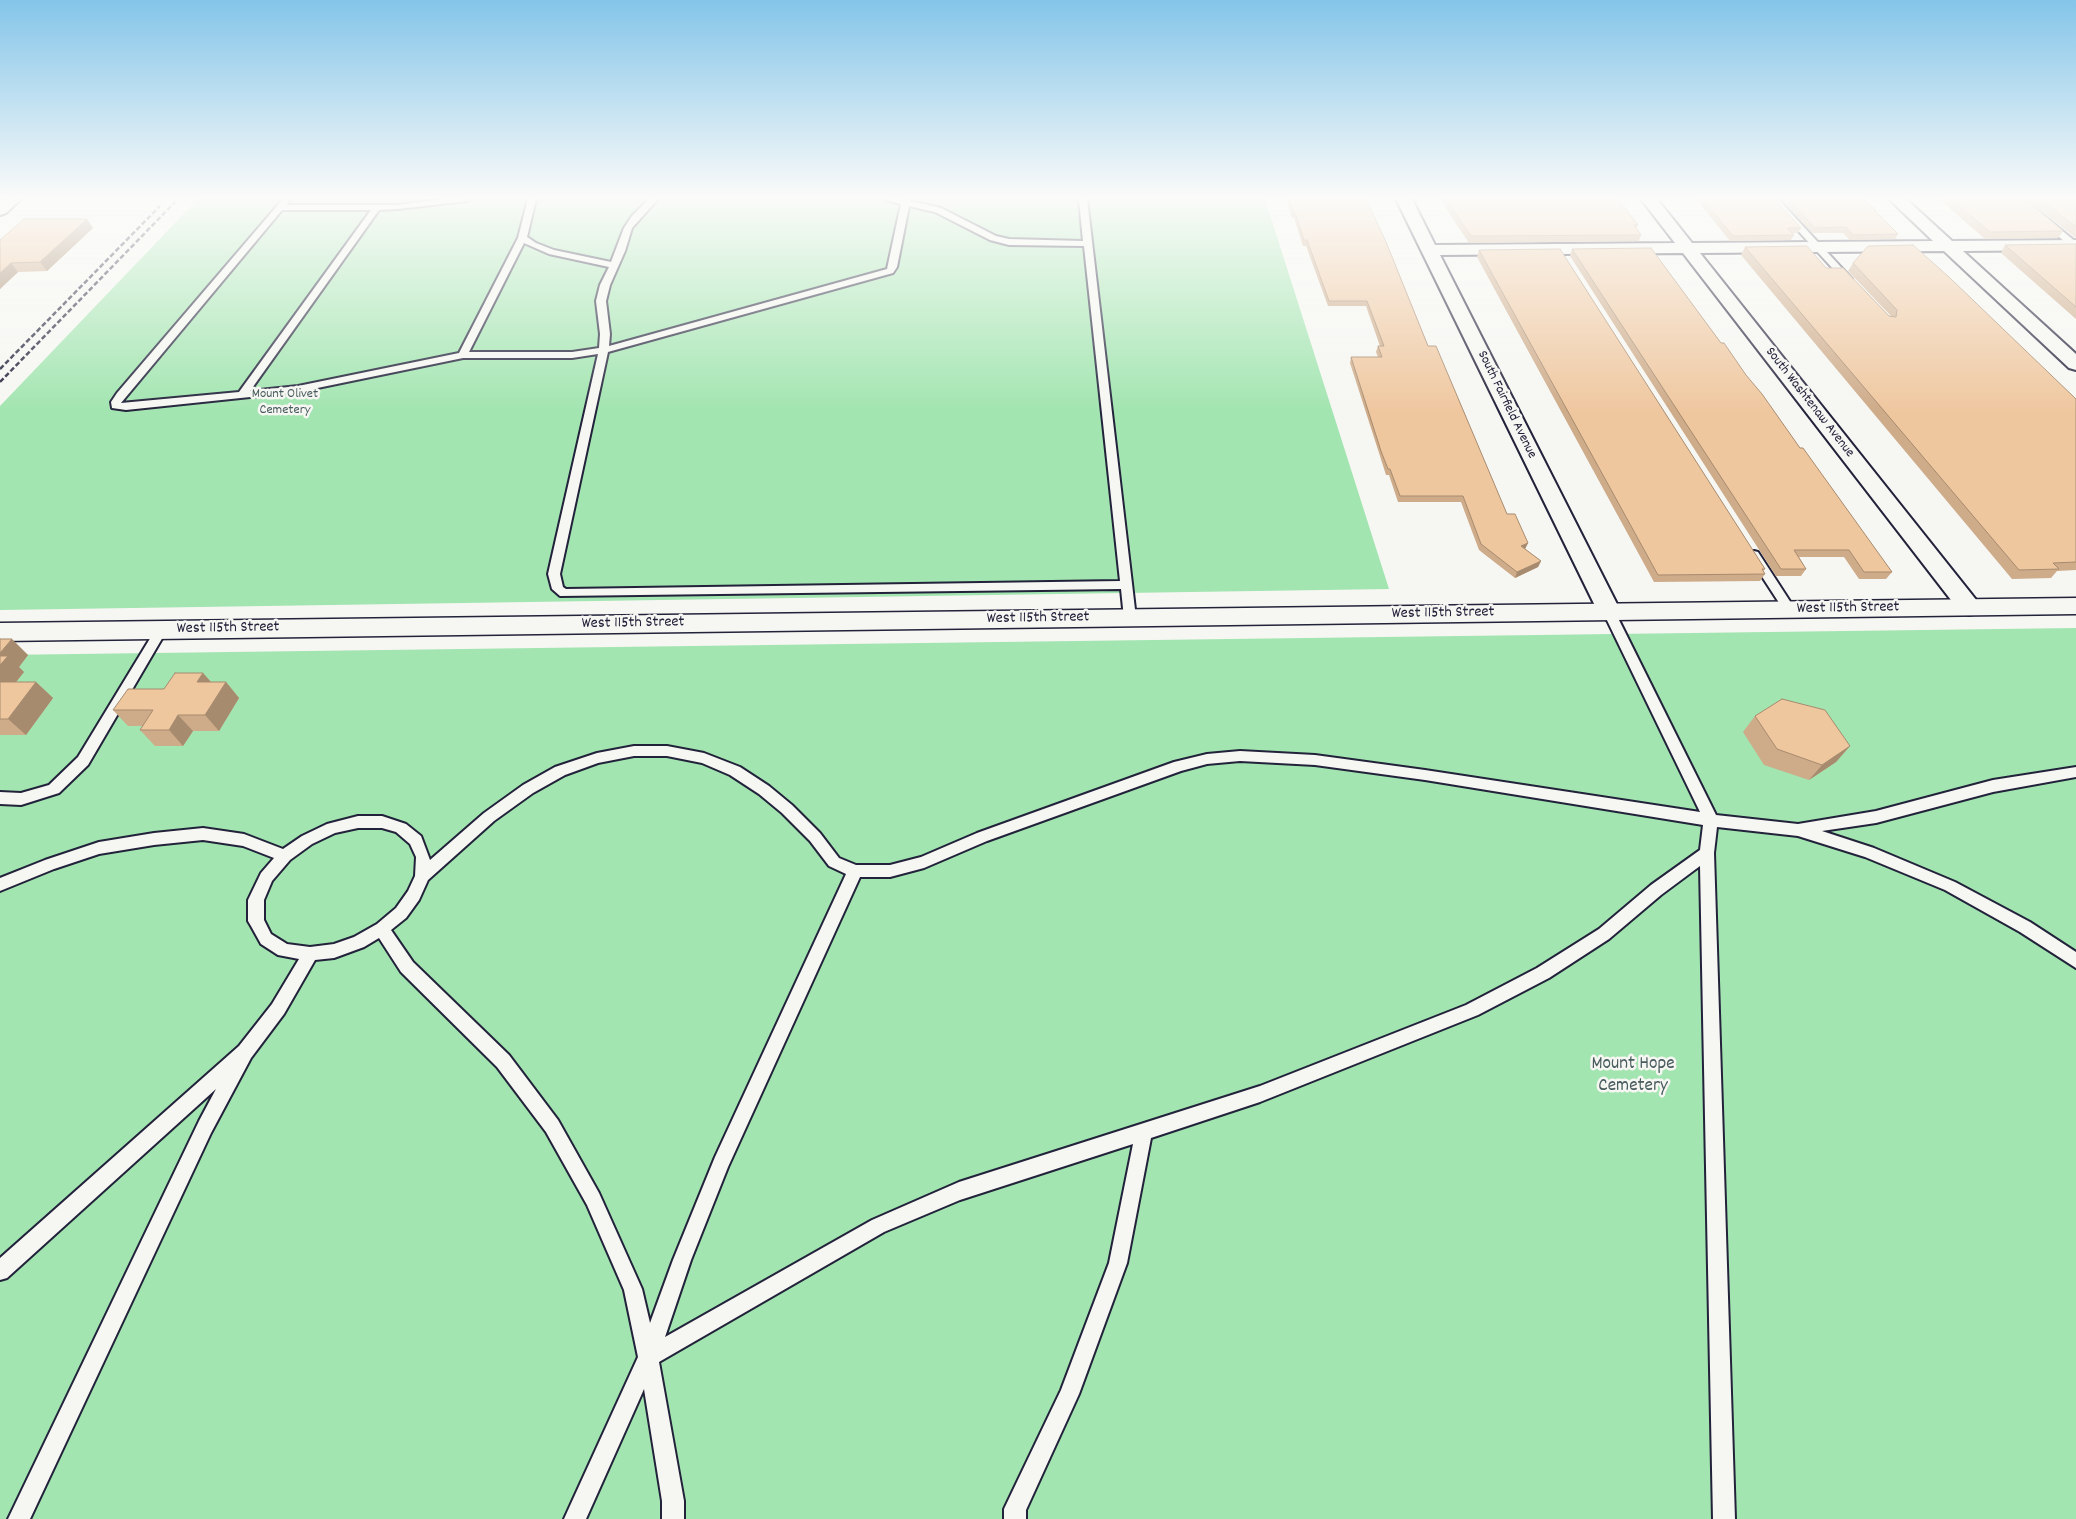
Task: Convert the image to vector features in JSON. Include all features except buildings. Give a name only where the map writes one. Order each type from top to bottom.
[{"type":"street","name":"South Fairfield Avenue","points":[[1440,270],[1608,612]]},
{"type":"street","name":"South Washtenaw Avenue","points":[[1704,270],[1969,607]]},
{"type":"street","points":[[1974,270],[2076,364]]},
{"type":"street","name":"West 115th Street","points":[[0,632],[2076,606]]},
{"type":"lane","points":[[226,270],[120,395],[116,406],[126,407],[241,396],[318,386],[463,355],[572,355],[604,350],[877,276],[891,270]]},
{"type":"lane","points":[[241,396],[332,270]]},
{"type":"lane","points":[[463,355],[506,270]]},
{"type":"lane","points":[[611,270],[601,301],[605,334],[604,350],[554,574],[558,590],[564,593],[1127,585]]},
{"type":"lane","points":[[1091,270],[1130,618]]},
{"type":"lane","points":[[1839,270],[1856,288]]},
{"type":"lane","points":[[1749,546],[1789,609]]},
{"type":"lane","points":[[1608,612],[1711,820],[1708,853],[1724,1519]]},
{"type":"lane","points":[[0,798],[21,799],[54,789],[83,761],[161,630]]},
{"type":"lane","points":[[422,876],[489,818],[528,789],[560,771],[597,758],[634,751],[667,751],[704,758],[735,771],[764,790],[787,809],[815,837],[834,862],[855,871],[890,870],[924,862],[982,837],[1179,766],[1207,759],[1240,756],[1315,760],[1425,775],[1711,820],[1798,830],[1869,852],[1950,886],[2025,927],[2076,961]]},
{"type":"lane","points":[[1798,830],[1876,818],[1993,786],[2076,772]]},
{"type":"lane","points":[[358,822],[382,822],[402,828],[416,840],[423,856],[422,876],[410,901],[382,929],[359,942],[334,951],[310,954],[284,950],[266,939],[256,921],[256,900],[266,877],[284,856],[307,840],[332,828],[358,822]]},
{"type":"lane","points":[[0,885],[50,864],[99,848],[154,839],[203,834],[244,840],[284,856]]},
{"type":"lane","points":[[648,1357],[878,1226],[958,1191],[1260,1094],[1472,1010],[1543,973],[1604,934],[1656,890],[1708,853]]},
{"type":"lane","points":[[575,1519],[648,1357],[682,1260],[722,1163],[855,871]]},
{"type":"lane","points":[[382,929],[407,966],[503,1061],[552,1126],[593,1199],[633,1289],[648,1357],[673,1501],[674,1519]]},
{"type":"lane","points":[[19,1519],[205,1127],[245,1052],[278,1009],[310,954]]},
{"type":"lane","points":[[0,1271],[245,1052]]},
{"type":"lane","points":[[1015,1519],[1015,1509],[1068,1394],[1118,1263],[1144,1130]]},
{"type":"green space","name":"Mount Olivet Cemetery","points":[[130,270],[1288,270],[1389,589],[0,610],[0,406]]},
{"type":"green space","name":"Mount Hope Cemetery","points":[[2076,628],[2076,1519],[0,1519],[0,655]]},
{"type":"railway","points":[[0,369],[97,270]]},
{"type":"railway","points":[[0,382],[109,270]]}]
